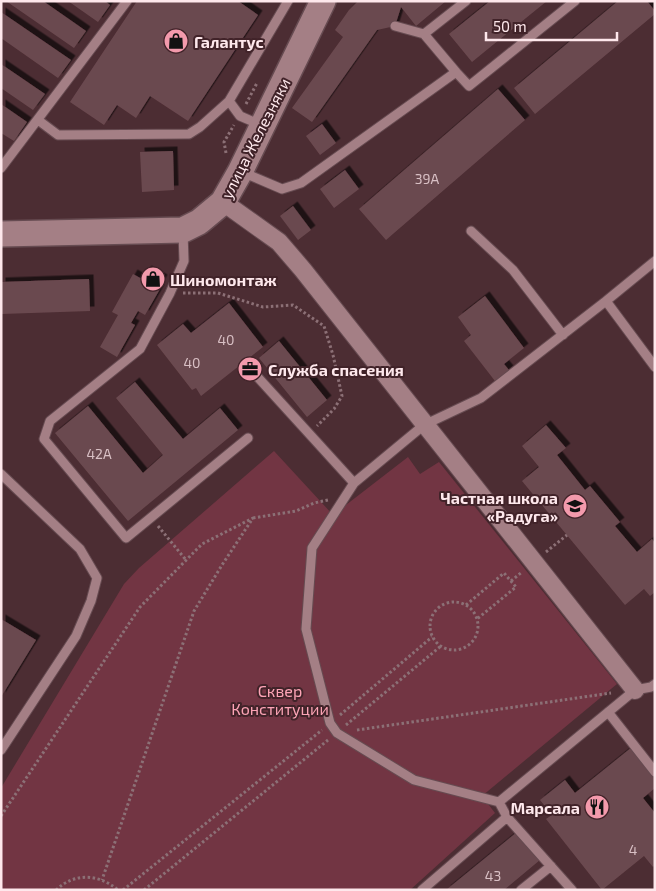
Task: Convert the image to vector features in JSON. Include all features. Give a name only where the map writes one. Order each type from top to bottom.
[{"type":"street","name":"улица Железняки","points":[[1,234],[183,230],[199,222],[223,202],[240,172],[323,1]]},
{"type":"street","points":[[223,202],[279,242],[424,425],[649,688]]},
{"type":"lane","points":[[1,168],[127,1]]},
{"type":"lane","points":[[38,120],[58,135],[190,134],[229,101],[288,1]]},
{"type":"lane","points":[[424,34],[466,1]]},
{"type":"lane","points":[[395,26],[424,34],[469,86],[575,1]]},
{"type":"lane","points":[[240,172],[282,190],[301,183],[456,72]]},
{"type":"lane","points":[[229,101],[240,116],[262,126]]},
{"type":"lane","points":[[183,230],[184,261],[170,293],[140,349],[50,421],[44,439],[126,538],[248,438]]},
{"type":"lane","points":[[471,231],[513,270],[563,335]]},
{"type":"lane","points":[[572,890],[507,817],[499,802],[414,780],[337,733],[330,723],[306,629],[312,548],[354,483],[424,425],[481,398],[606,302],[655,261]]},
{"type":"lane","points":[[606,302],[655,367]]},
{"type":"lane","points":[[252,372],[354,483]]},
{"type":"lane","points":[[1,474],[80,549],[97,578],[91,601],[76,636],[1,750]]},
{"type":"lane","points":[[499,802],[608,712],[649,688]]},
{"type":"lane","points":[[608,712],[655,772]]},
{"type":"lane","points":[[422,890],[507,817]]},
{"type":"lane","points":[[521,890],[551,866]]},
{"type":"path","points":[[170,293],[218,293],[263,307],[293,305],[324,326],[342,396],[334,409],[309,434]]},
{"type":"path","points":[[1,816],[140,607],[202,544],[253,518],[296,511],[314,503],[345,497]]},
{"type":"path","points":[[151,518],[186,560]]},
{"type":"path","points":[[102,880],[194,611],[253,518]]},
{"type":"path","points":[[466,605],[504,573],[516,587],[477,619]]},
{"type":"path","points":[[454,602],[466,605],[473,610],[477,619],[476,638],[470,645],[461,649],[452,650],[441,646],[432,637],[430,624],[432,614],[438,607],[447,603],[454,602]]},
{"type":"path","points":[[124,890],[330,723],[432,637]]},
{"type":"path","points":[[144,890],[441,646]]},
{"type":"path","points":[[337,733],[649,688]]},
{"type":"path","points":[[56,890],[68,881],[77,878],[94,877],[118,890]]},
{"type":"green space","name":"Сквер Конституции","points":[[274,451],[333,515],[408,457],[420,474],[439,462],[617,684],[482,796],[495,813],[410,890],[1,890],[1,788],[124,584],[139,568]]},
{"type":"building","points":[[6,1],[43,1],[86,31],[74,48]]},
{"type":"building","points":[[68,1],[105,1],[110,5],[98,22]]},
{"type":"building","name":"Галантус","points":[[137,1],[238,1],[258,15],[188,121],[150,96],[136,118],[117,105],[104,125],[70,102]]},
{"type":"building","points":[[358,1],[446,1],[416,26],[401,7],[395,26],[377,30],[312,122],[292,108],[343,37],[335,30]]},
{"type":"building","points":[[490,1],[547,1],[472,62],[449,34]]},
{"type":"building","points":[[618,1],[647,1],[655,11],[655,14],[535,114],[514,88]]},
{"type":"building","points":[[1,12],[71,60],[58,78],[1,38]]},
{"type":"building","points":[[1,64],[45,94],[33,110],[1,88]]},
{"type":"building","points":[[498,89],[525,120],[386,240],[359,209]]},
{"type":"building","points":[[1,104],[27,122],[14,141],[1,133]]},
{"type":"building","points":[[322,124],[336,143],[320,155],[306,136]]},
{"type":"building","points":[[173,151],[174,190],[142,192],[140,152]]},
{"type":"building","points":[[345,170],[359,189],[334,208],[320,189]]},
{"type":"building","points":[[293,206],[311,230],[298,240],[280,216]]},
{"type":"building","name":"Шиномонтаж","points":[[147,270],[163,279],[159,287],[143,278]]},
{"type":"building","points":[[133,274],[160,289],[145,315],[138,311],[131,323],[135,325],[117,357],[100,347],[118,315],[112,312]]},
{"type":"building","points":[[89,279],[90,311],[1,314],[1,282]]},
{"type":"building","points":[[485,296],[524,348],[504,364],[509,370],[495,381],[464,341],[471,335],[458,317]]},
{"type":"building","points":[[229,303],[263,347],[201,396],[196,388],[192,390],[157,345],[183,324],[191,333]]},
{"type":"building","points":[[279,341],[327,400],[307,417],[259,358]]},
{"type":"building","points":[[135,382],[183,439],[220,408],[238,430],[128,521],[55,433],[88,406],[143,473],[163,455],[116,398]]},
{"type":"building","name":"Частная школа «Радуга»","points":[[546,425],[566,448],[557,455],[585,490],[590,486],[620,522],[615,526],[637,552],[652,539],[655,543],[655,592],[650,596],[644,589],[625,605],[522,481],[539,467],[522,446]]},
{"type":"building","points":[[1,619],[36,640],[1,697]]},
{"type":"building","name":"Марсала","points":[[632,747],[655,776],[655,788],[643,798],[655,813],[655,865],[653,867],[644,856],[602,890],[546,819],[552,815],[540,800],[565,780],[575,793]]},
{"type":"building","points":[[517,832],[540,860],[504,890],[446,890]]},
{"type":"place","name":"Галантус","points":[[176,41]]},
{"type":"place","name":"Шиномонтаж","points":[[153,279]]},
{"type":"place","name":"Служба спасения","points":[[250,369]]},
{"type":"place","name":"Частная школа «Радуга»","points":[[575,506]]},
{"type":"place","name":"Марсала","points":[[597,807]]}]
